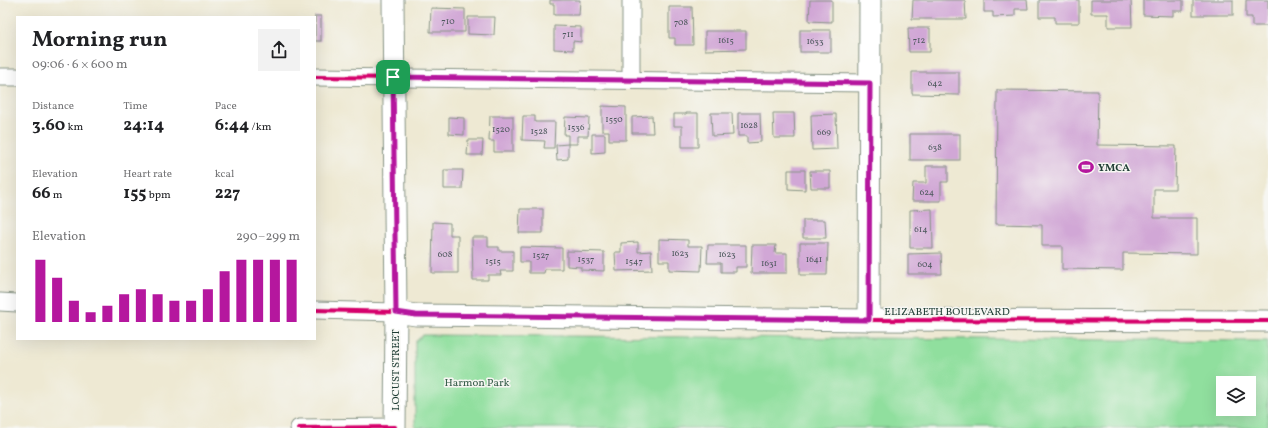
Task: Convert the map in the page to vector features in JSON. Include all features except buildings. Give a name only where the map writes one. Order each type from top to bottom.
[{"type":"street","name":"LOCUST STREET","points":[[393,0],[396,312],[395,428]]},
{"type":"street","points":[[631,0],[631,79]]},
{"type":"street","points":[[869,320],[870,0]]},
{"type":"street","points":[[0,77],[16,77]]},
{"type":"street","points":[[316,77],[631,79],[870,83]]},
{"type":"street","points":[[0,302],[16,303]]},
{"type":"street","name":"ELIZABETH BOULEVARD","points":[[316,310],[396,312],[416,315],[869,320],[1268,321]]},
{"type":"street","points":[[299,428],[395,428]]},
{"type":"green space","name":"Harmon Park","points":[[423,335],[1268,341],[1268,428],[415,428],[415,342]]},
{"type":"cycle path","points":[[316,77],[870,83]]},
{"type":"cycle path","points":[[316,310],[396,312],[416,315],[869,320],[1268,321]]},
{"type":"cycle path","points":[[299,428],[395,427]]},
{"type":"place","name":"YMCA","points":[[1086,167]]},
{"type":"route","points":[[393,77],[870,83],[869,320],[416,315],[396,312],[393,77]]}]
